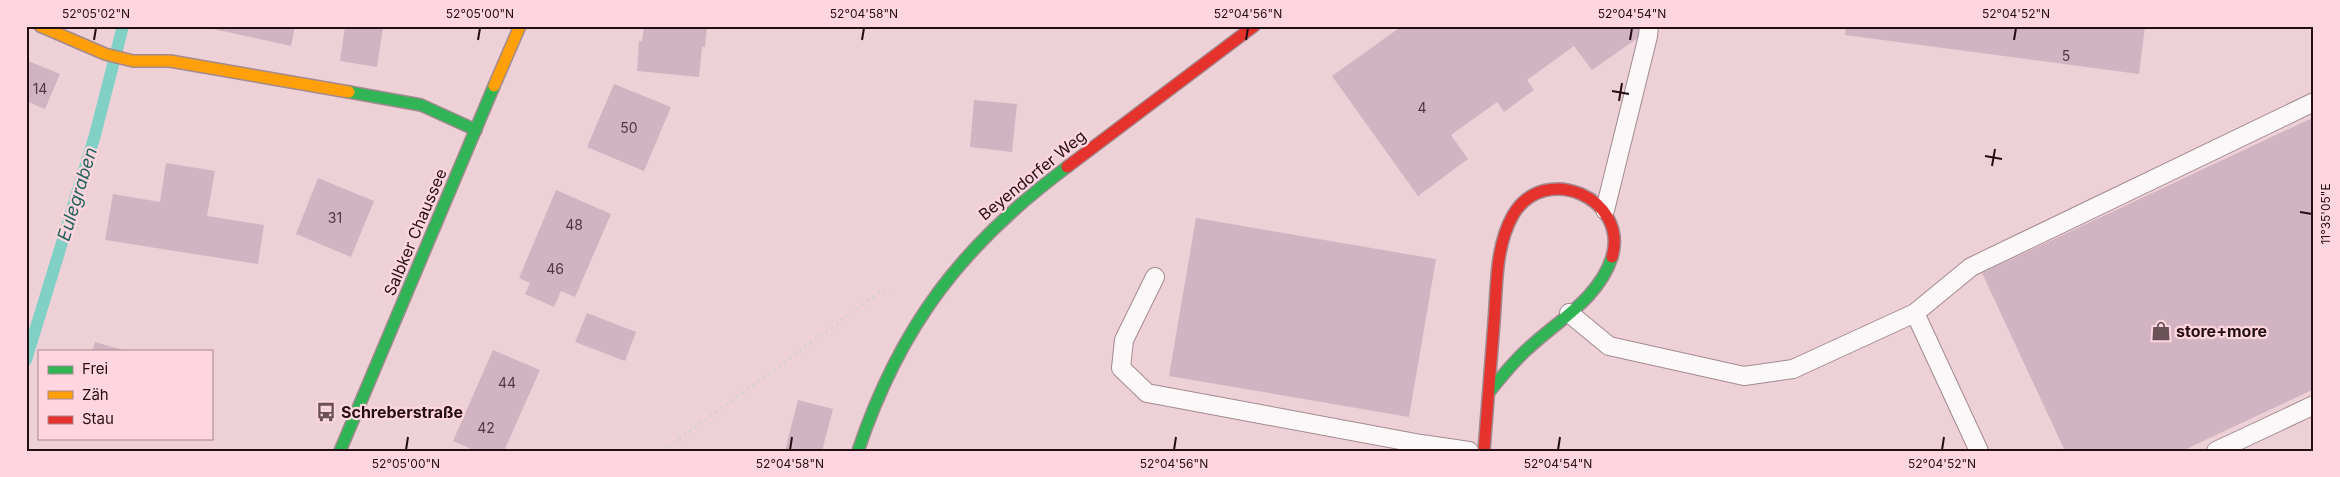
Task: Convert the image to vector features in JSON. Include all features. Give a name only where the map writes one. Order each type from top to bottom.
[{"type":"street","points":[[40,26],[106,54],[133,61],[170,61],[421,105],[476,130]]},
{"type":"street","name":"Salbker Chaussee","points":[[340,451],[520,26]]},
{"type":"street","name":"Beyendorfer Weg","points":[[858,451],[874,406],[901,350],[928,304],[980,239],[1006,214],[1159,95],[1254,26]]},
{"type":"street","points":[[1484,451],[1500,248],[1507,227],[1521,204],[1542,189],[1565,188],[1583,193],[1605,210],[1613,226],[1615,244],[1609,266],[1598,286],[1509,366],[1490,391]]},
{"type":"lane","points":[[1605,210],[1649,26]]},
{"type":"lane","points":[[1569,313],[1609,346],[1744,376],[1793,369],[1915,313],[1970,267],[2314,102]]},
{"type":"lane","points":[[1155,277],[1124,340],[1121,368],[1147,393],[1469,451]]},
{"type":"lane","points":[[1915,313],[1979,451]]},
{"type":"lane","points":[[2216,451],[2314,405]]},
{"type":"path","points":[[663,451],[883,290],[928,304]]},
{"type":"building","points":[[200,26],[295,26],[291,46]]},
{"type":"building","points":[[345,26],[383,27],[377,67],[340,61]]},
{"type":"building","points":[[644,26],[707,26],[705,47],[702,47],[699,77],[637,71],[639,41],[642,41]]},
{"type":"building","points":[[1402,26],[1636,26],[1642,35],[1592,70],[1574,46],[1527,80],[1534,90],[1504,112],[1497,102],[1451,135],[1468,159],[1418,196],[1332,76]]},
{"type":"building","points":[[1846,26],[2145,26],[2139,74],[1845,35]]},
{"type":"building","points":[[26,60],[60,74],[45,109],[26,101]]},
{"type":"building","points":[[614,84],[671,107],[644,171],[587,147]]},
{"type":"building","points":[[974,100],[1017,104],[1012,152],[970,147]]},
{"type":"building","name":"store+more","points":[[2314,117],[2314,389],[2182,451],[2065,451],[1982,273]]},
{"type":"building","points":[[166,163],[215,171],[207,216],[264,225],[258,264],[105,240],[113,194],[160,202]]},
{"type":"building","points":[[318,178],[374,201],[351,257],[296,234]]},
{"type":"building","points":[[556,190],[611,214],[575,297],[561,291],[554,307],[525,294],[530,283],[519,278]]},
{"type":"building","points":[[1196,218],[1436,259],[1409,417],[1169,376]]},
{"type":"building","points":[[587,313],[636,332],[625,361],[575,342]]},
{"type":"building","points":[[95,342],[123,350],[92,350]]},
{"type":"building","points":[[493,350],[540,370],[504,451],[476,451],[453,441]]},
{"type":"building","points":[[798,400],[833,409],[822,451],[785,451]]},
{"type":"waterway","name":"Eulegraben","points":[[26,360],[95,135],[123,26]]},
{"type":"traffic: fast","points":[[340,451],[494,86]]},
{"type":"traffic: fast","points":[[349,92],[421,105],[476,130]]},
{"type":"traffic: fast","points":[[858,451],[875,406],[894,365],[915,327],[939,291],[966,258],[996,227],[1030,196],[1067,167]]},
{"type":"traffic: fast","points":[[1490,391],[1521,355],[1589,295],[1599,284],[1612,257]]},
{"type":"traffic: slow","points":[[40,26],[105,54],[133,61],[170,61],[349,92]]},
{"type":"traffic: slow","points":[[494,86],[520,26]]},
{"type":"traffic: jam","points":[[1067,167],[1254,26]]},
{"type":"traffic: jam","points":[[1484,451],[1498,267],[1503,240],[1513,215],[1527,199],[1544,191],[1563,189],[1581,194],[1597,204],[1608,218],[1614,236],[1612,257]]},
{"type":"place","name":"store+more","points":[[2161,331]]},
{"type":"place","name":"Schreberstraße","points":[[326,412]]}]
